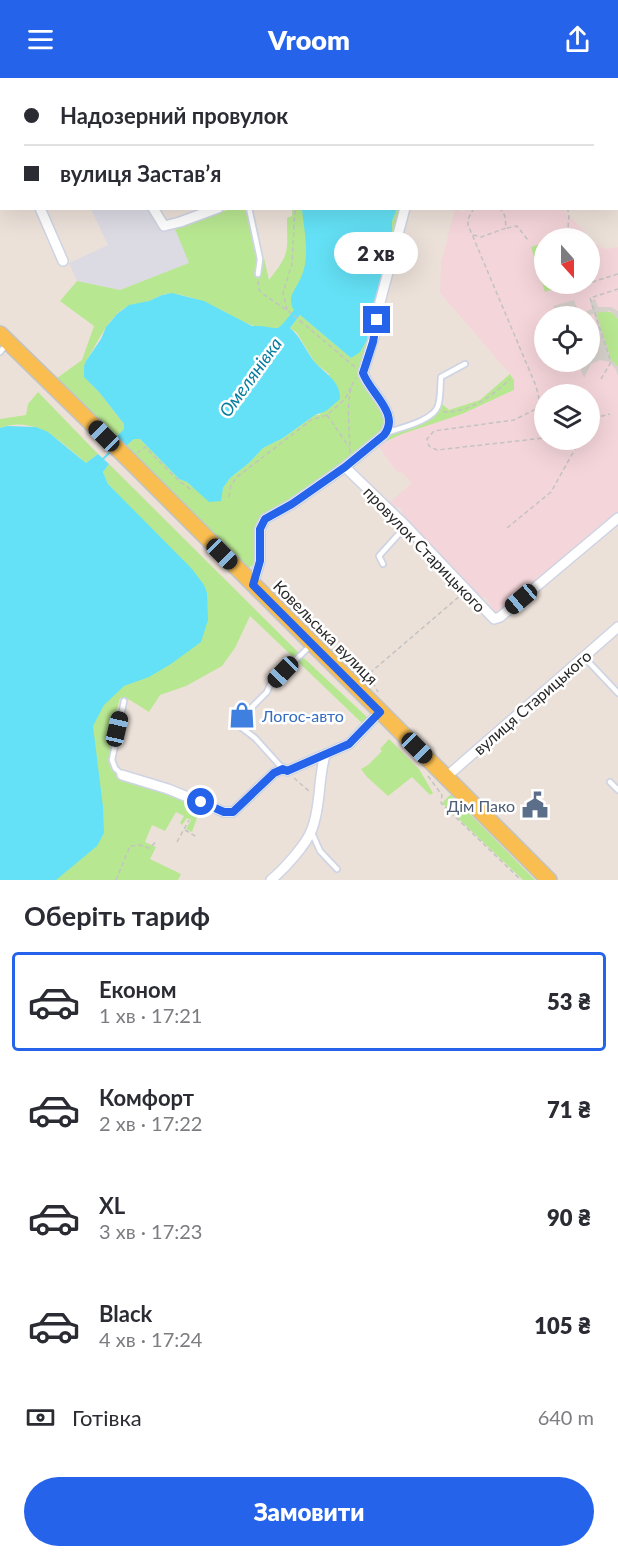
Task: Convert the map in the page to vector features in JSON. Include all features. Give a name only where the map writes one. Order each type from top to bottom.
[{"type":"main road","name":"Ковельська вулиця","points":[[3,343],[104,436],[131,457],[253,585],[549,880]]},
{"type":"street","points":[[41,210],[63,261]]},
{"type":"street","points":[[154,210],[164,226],[213,210]]},
{"type":"street","points":[[253,585],[260,561],[261,524],[272,514],[292,504],[347,465],[386,433],[390,425],[389,417],[363,373],[375,334],[379,306],[404,210]]},
{"type":"street","name":"провулок Старицького","points":[[347,465],[491,618],[497,619],[618,518]]},
{"type":"street","name":"вулиця Старицького","points":[[446,777],[618,627]]},
{"type":"street","points":[[123,775],[168,789],[228,813],[237,809],[274,773],[349,744],[380,712]]},
{"type":"street","points":[[271,880],[288,863],[312,831],[325,755]]},
{"type":"lane","points":[[249,210],[260,259],[258,274]]},
{"type":"lane","points":[[386,433],[424,419],[437,410],[441,377],[465,364]]},
{"type":"lane","points":[[382,564],[379,556],[406,526]]},
{"type":"lane","points":[[249,710],[267,692],[270,685],[312,644]]},
{"type":"lane","points":[[584,657],[618,693]]},
{"type":"lane","points":[[123,775],[115,768],[112,760],[124,701]]},
{"type":"lane","points":[[234,722],[255,738],[285,770]]},
{"type":"lane","points":[[610,782],[618,790]]},
{"type":"lane","points":[[312,831],[317,847],[337,869]]},
{"type":"path","points":[[287,310],[283,293],[296,234],[295,210]]},
{"type":"path","points":[[473,210],[468,219],[472,235],[535,384]]},
{"type":"path","points":[[501,210],[505,216],[506,228]]},
{"type":"path","points":[[568,210],[568,228]]},
{"type":"path","points":[[472,235],[481,237],[517,226],[528,240]]},
{"type":"path","points":[[229,498],[231,485],[237,477],[311,420],[327,415],[345,399],[354,381],[363,373],[291,313],[259,290],[258,274]]},
{"type":"path","points":[[600,280],[618,274]]},
{"type":"path","points":[[600,379],[611,362],[590,298],[618,289]]},
{"type":"path","points":[[437,410],[451,412],[478,403],[510,379]]},
{"type":"path","points":[[347,465],[350,448],[352,386]]},
{"type":"path","points":[[534,410],[514,420],[434,431],[429,435],[428,443],[430,448],[437,450],[534,439]]},
{"type":"path","points":[[600,416],[610,414]]},
{"type":"path","points":[[327,415],[350,448]]},
{"type":"path","points":[[131,457],[145,447],[179,481],[193,491]]},
{"type":"path","points":[[507,528],[551,492],[574,450]]},
{"type":"path","points":[[361,680],[466,591]]},
{"type":"path","points":[[369,675],[380,696]]},
{"type":"path","points":[[285,770],[317,799]]},
{"type":"path","points":[[424,770],[442,795],[441,803],[521,880]]},
{"type":"path","points":[[177,842],[189,820]]},
{"type":"path","points":[[184,830],[197,837]]},
{"type":"path","points":[[116,880],[130,846],[140,845],[149,848],[156,842]]},
{"type":"shaded area","points":[[91,210],[148,210],[156,225],[162,230],[175,229],[190,263],[120,290],[77,281],[69,263],[108,245]]},
{"type":"shaded area","points":[[455,210],[464,212],[466,210],[564,210],[581,228],[534,228],[534,294],[600,294],[600,247],[607,249],[618,247],[618,514],[497,614],[489,609],[490,604],[485,597],[481,599],[477,597],[401,514],[403,512],[399,507],[395,508],[390,502],[412,483],[403,473],[396,471],[378,445],[402,434],[462,414],[514,390],[514,380],[510,374],[440,293],[441,263]]},
{"type":"shaded area","points":[[595,299],[598,306],[591,306],[590,301]]},
{"type":"shaded area","points":[[574,300],[576,306],[553,306]]},
{"type":"shaded area","points":[[600,307],[611,307],[618,311],[618,319],[610,311],[600,312]]},
{"type":"shaded area","points":[[600,326],[611,360],[618,367],[618,376],[615,368],[609,362],[600,360]]},
{"type":"green space","points":[[227,210],[245,210],[258,258],[264,258],[269,280],[286,251],[287,218],[292,216],[292,210],[305,210],[310,257],[296,310],[283,325],[273,329],[249,324],[220,309],[182,295],[164,295],[124,308],[107,326],[86,361],[92,385],[124,424],[124,429],[116,437],[57,378],[82,360],[94,326],[60,301],[77,281],[120,290],[189,263],[175,229]]},
{"type":"green space","points":[[397,210],[401,210],[371,336],[359,376],[381,410],[386,428],[342,467],[263,517],[256,527],[255,563],[249,568],[126,446],[134,439],[140,439],[179,479],[195,489],[221,495],[230,478],[263,448],[283,438],[315,415],[320,415],[329,374],[315,363],[297,333],[290,328],[300,315],[351,358],[367,340],[370,313],[392,234],[392,221]]},
{"type":"green space","points":[[600,312],[614,313],[618,319],[618,367],[611,360],[600,325]]},
{"type":"green space","points":[[510,374],[514,380],[514,390],[462,414],[402,434],[378,445],[387,435],[432,418],[442,404],[449,410],[480,400]]},
{"type":"green space","points":[[38,392],[98,454],[86,463],[57,439],[36,428],[13,425],[0,428],[0,419],[26,415],[28,404]]},
{"type":"green space","points":[[109,464],[305,659],[368,718],[363,724],[250,616],[235,648],[222,666],[186,686],[160,695],[149,712],[130,700],[120,698],[110,749],[113,768],[118,775],[198,804],[208,811],[197,818],[192,832],[186,829],[191,820],[187,818],[182,825],[180,823],[184,816],[176,812],[165,831],[152,825],[145,842],[156,847],[150,859],[181,874],[178,880],[33,880],[84,768],[127,504],[108,484],[103,472]]},
{"type":"green space","points":[[389,739],[419,769],[433,793],[430,795],[412,777],[388,796],[367,777],[361,769],[382,751],[380,749]]},
{"type":"green space","points":[[450,795],[535,880],[523,880],[442,803]]},
{"type":"water","points":[[302,210],[397,210],[392,221],[392,234],[379,286],[370,313],[367,340],[360,352],[351,358],[300,315],[290,328],[313,360],[334,381],[340,399],[326,411],[315,415],[283,438],[263,448],[230,478],[223,488],[221,501],[209,502],[187,482],[179,479],[140,439],[134,439],[126,446],[116,437],[124,429],[124,424],[84,377],[84,366],[106,327],[117,314],[129,305],[172,293],[204,301],[252,326],[279,327],[294,310],[291,301],[304,268],[306,242]]},
{"type":"water","points":[[7,426],[36,427],[48,432],[86,463],[98,454],[109,464],[103,472],[108,484],[192,569],[207,593],[208,620],[201,642],[149,677],[124,686],[104,705],[93,726],[104,833],[97,846],[56,880],[0,880],[0,428]]},
{"type":"waterway","name":"Омелянівка","points":[[102,460],[111,451]]},
{"type":"place","name":"Логос-авто","points":[[242,715]]},
{"type":"place","name":"Дім Пако","points":[[535,805]]},
{"type":"route","points":[[201,802],[224,812],[233,812],[274,773],[283,769],[287,771],[349,744],[380,712],[253,585],[260,561],[260,529],[265,519],[292,504],[345,467],[389,429],[389,417],[363,373],[377,320]]}]
